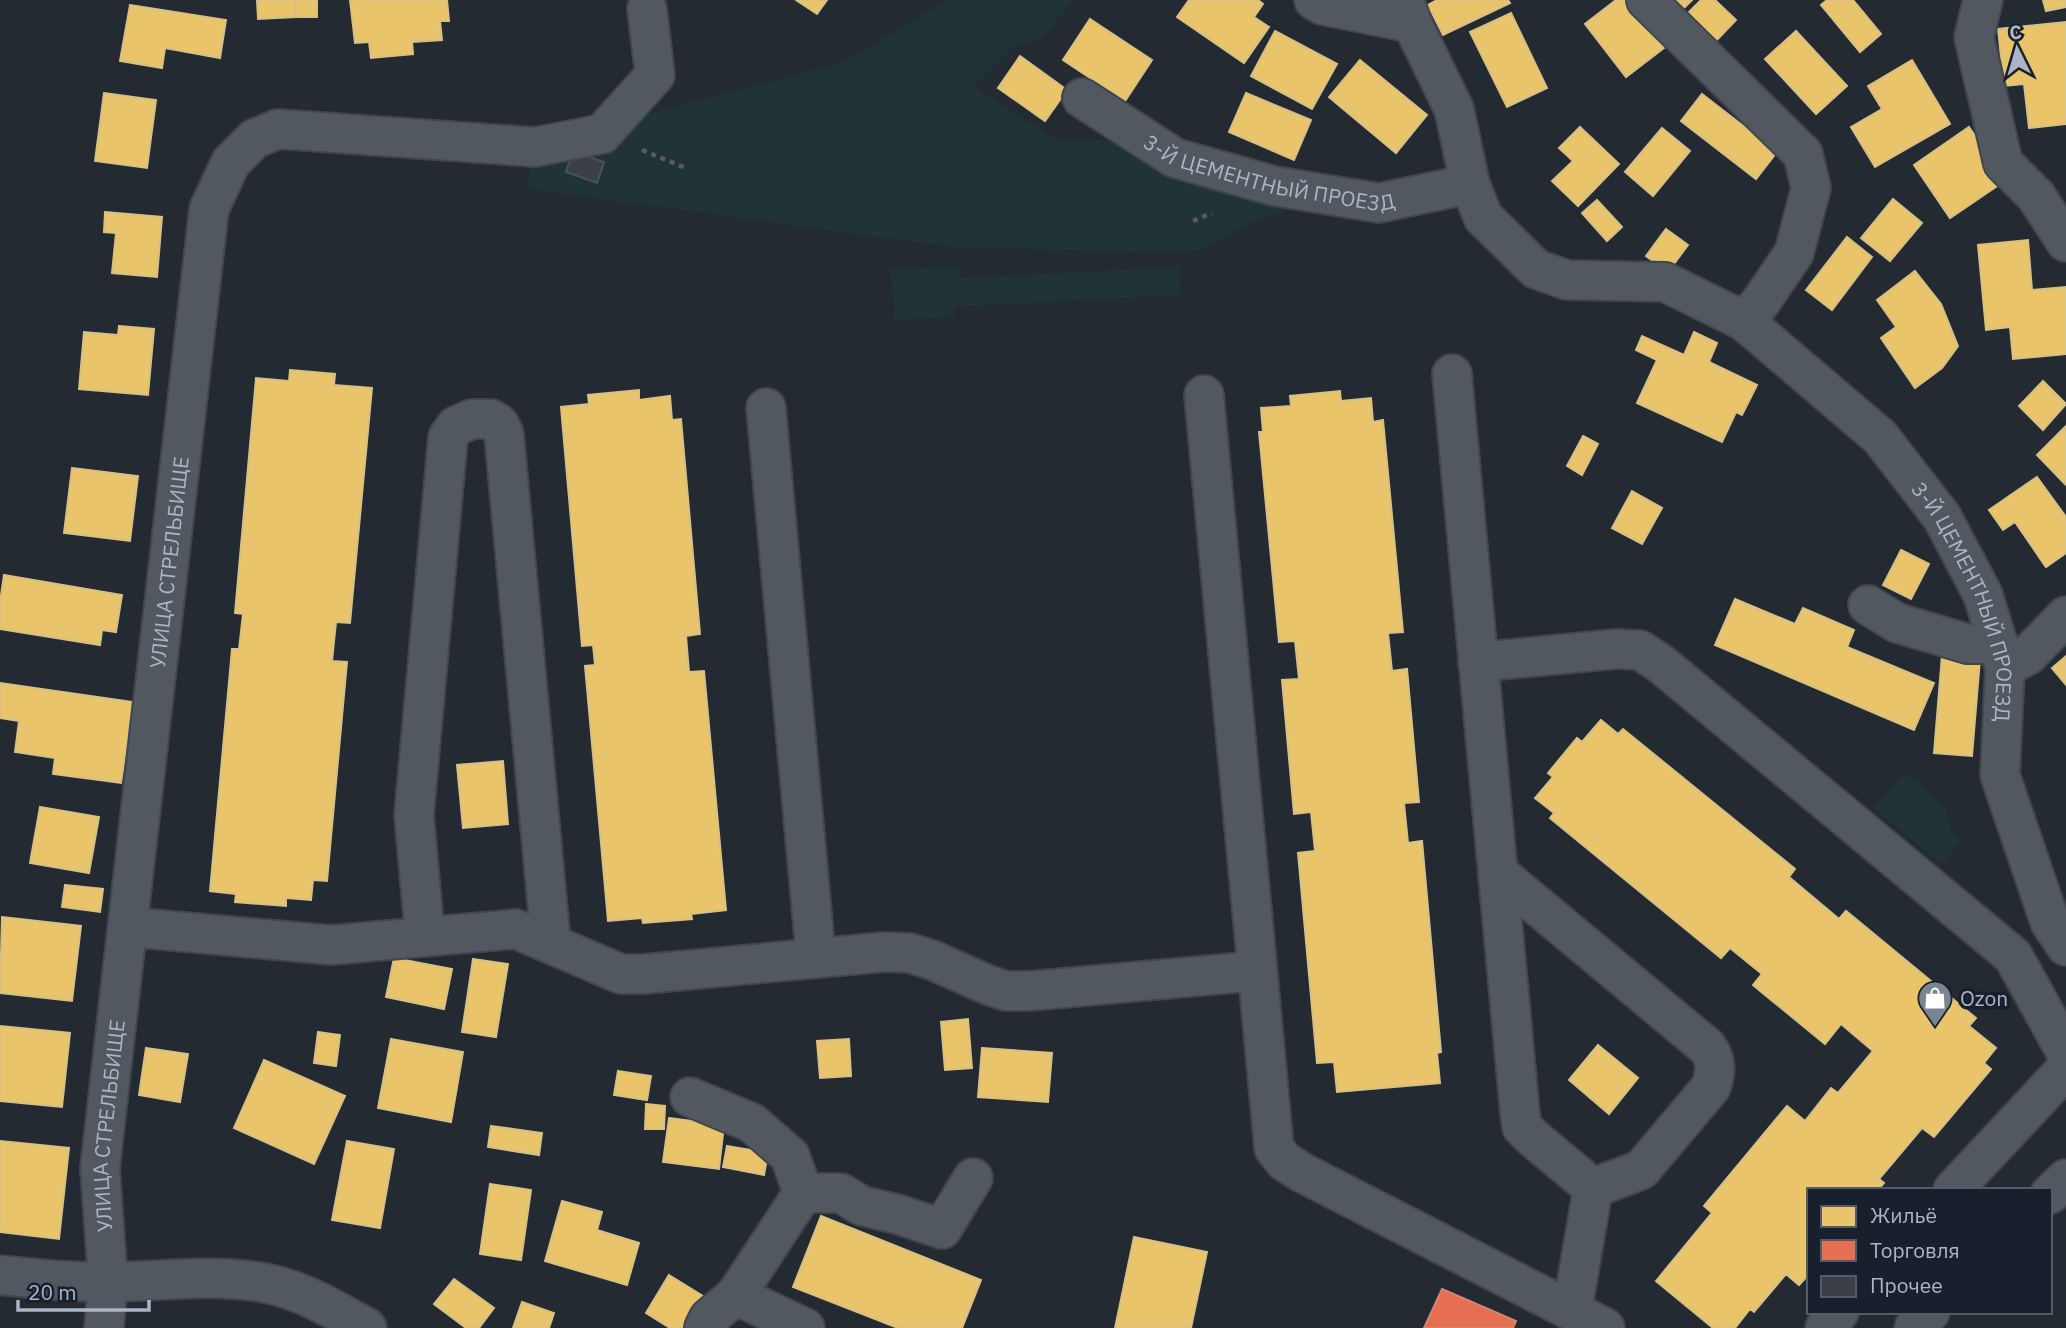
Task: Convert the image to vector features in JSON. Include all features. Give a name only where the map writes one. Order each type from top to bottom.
[{"type":"street","name":"3-Й ЦЕМЕНТНЫЙ ПРОЕЗД","points":[[1314,0],[1322,5],[1408,12],[1454,109],[1470,184],[1483,217],[1536,269],[1567,280],[1665,282],[1744,321],[1880,437],[1941,517],[1983,596],[2002,656],[2000,775],[2050,922],[2066,946]]},
{"type":"street","points":[[1646,0],[1803,154],[1811,188],[1794,253],[1760,303],[1744,321]]},
{"type":"street","points":[[1983,0],[1974,37],[2003,163],[2036,196],[2066,242]]},
{"type":"street","name":"УЛИЦА СТРЕЛЬБИЩЕ","points":[[104,1328],[108,1282],[100,1168],[209,209],[231,162],[254,139],[278,129],[535,147],[602,134],[655,75],[647,9]]},
{"type":"street","name":"3-Й ЦЕМЕНТНЫЙ ПРОЕЗД","points":[[1082,99],[1175,158],[1273,186],[1378,204],[1470,184]]},
{"type":"street","points":[[1452,374],[1522,1127],[1593,1188]]},
{"type":"street","points":[[1204,395],[1274,1148],[1284,1161],[1301,1172],[1589,1320],[1593,1188]]},
{"type":"street","points":[[766,408],[816,958]]},
{"type":"street","points":[[425,937],[414,815],[448,437],[456,426],[472,419],[491,419],[499,424],[504,434],[551,944]]},
{"type":"street","points":[[1868,605],[1897,623],[1968,643],[2002,656],[2028,655],[2066,616]]},
{"type":"street","points":[[1478,662],[1616,649],[1640,650],[1661,664],[2013,956],[2066,1052]]},
{"type":"street","points":[[1498,873],[1707,1047],[1714,1057],[1716,1072],[1711,1087],[1642,1170],[1593,1188]]},
{"type":"street","points":[[128,927],[331,945],[516,929],[621,974],[884,952],[910,953],[1006,991],[1256,971]]},
{"type":"street","points":[[1955,1188],[2066,1069]]},
{"type":"street","points":[[690,1097],[751,1123],[790,1156],[803,1192]]},
{"type":"street","points":[[803,1192],[841,1193],[862,1206],[942,1229],[973,1178]]},
{"type":"street","points":[[2052,1192],[2066,1179]]},
{"type":"street","points":[[704,1328],[709,1318],[735,1295],[803,1192]]},
{"type":"street","points":[[0,1275],[46,1281],[108,1282],[216,1278],[274,1285],[326,1306],[367,1328]]},
{"type":"street","points":[[735,1295],[806,1328]]},
{"type":"street","points":[[1825,1328],[1837,1314]]},
{"type":"street","points":[[1914,1328],[1928,1314]]},
{"type":"green space","points":[[948,0],[1074,0],[1040,39],[1017,44],[974,86],[1057,140],[1187,140],[1299,180],[1296,208],[1259,218],[1201,250],[1147,252],[951,247],[528,189],[533,127],[652,113],[841,63]]},
{"type":"green space","points":[[959,266],[961,278],[1179,267],[1181,295],[954,307],[954,317],[894,320],[891,269]]},
{"type":"green space","points":[[1904,773],[1944,806],[1951,831],[1962,839],[1942,864],[1874,809]]},
{"type":"building: Жильё","points":[[257,0],[295,0],[296,17],[258,19]]},
{"type":"building: Жильё","points":[[295,0],[317,0],[317,17],[296,17]]},
{"type":"building: Жильё","points":[[350,0],[447,0],[449,21],[440,21],[442,40],[412,42],[413,54],[371,58],[369,42],[355,43]]},
{"type":"building: Жильё","points":[[796,0],[827,0],[817,14]]},
{"type":"building: Жильё","points":[[1189,0],[1258,0],[1263,4],[1254,17],[1269,27],[1244,63],[1177,17]]},
{"type":"building: Жильё","points":[[1437,0],[1508,0],[1510,3],[1443,35],[1428,5]]},
{"type":"building: Жильё","points":[[1616,0],[1636,0],[1669,44],[1626,77],[1585,24]]},
{"type":"building: Жильё","points":[[1660,0],[1692,0],[1676,16]]},
{"type":"building: Жильё","points":[[1701,0],[1715,0],[1736,20],[1711,46],[1682,19]]},
{"type":"building: Жильё","points":[[1827,0],[1853,0],[1881,34],[1860,52],[1821,5]]},
{"type":"building: Жильё","points":[[2043,0],[2066,0],[2066,7],[2046,11]]},
{"type":"building: Жильё","points":[[130,5],[226,20],[220,58],[165,48],[162,68],[120,61]]},
{"type":"building: Жильё","points":[[1511,13],[1547,88],[1507,107],[1470,32]]},
{"type":"building: Жильё","points":[[1090,19],[1152,60],[1125,101],[1063,60]]},
{"type":"building: Жильё","points":[[2066,22],[2066,124],[2029,128],[2024,84],[2004,86],[1998,29]]},
{"type":"building: Жильё","points":[[1275,31],[1337,64],[1312,109],[1251,76]]},
{"type":"building: Жильё","points":[[1796,31],[1847,86],[1816,114],[1765,59]]},
{"type":"building: Жильё","points":[[1020,56],[1067,90],[1045,121],[998,88]]},
{"type":"building: Жильё","points":[[1360,60],[1427,115],[1396,153],[1329,97]]},
{"type":"building: Жильё","points":[[1912,60],[1950,124],[1875,167],[1851,127],[1882,109],[1868,86]]},
{"type":"building: Жильё","points":[[104,93],[156,100],[147,168],[95,161]]},
{"type":"building: Жильё","points":[[1246,93],[1311,120],[1294,160],[1229,132]]},
{"type":"building: Жильё","points":[[1702,94],[1777,152],[1756,179],[1681,121]]},
{"type":"building: Жильё","points":[[1580,127],[1619,164],[1578,206],[1552,181],[1573,161],[1559,148]]},
{"type":"building: Жильё","points":[[1969,127],[2006,180],[1950,218],[1914,165]]},
{"type":"building: Жильё","points":[[1662,128],[1690,151],[1653,196],[1625,172]]},
{"type":"building: Жильё","points":[[1893,199],[1922,223],[1890,261],[1861,238]]},
{"type":"building: Жильё","points":[[1597,200],[1622,227],[1607,241],[1582,213]]},
{"type":"building: Жильё","points":[[105,212],[162,217],[157,277],[112,273],[116,233],[104,232]]},
{"type":"building: Жильё","points":[[1666,229],[1688,245],[1668,272],[1646,256]]},
{"type":"building: Жильё","points":[[1847,237],[1872,257],[1832,310],[1806,290]]},
{"type":"building: Жильё","points":[[2028,240],[2032,290],[2066,287],[2066,354],[2013,359],[2010,327],[1986,330],[1978,245]]},
{"type":"building: Жильё","points":[[1915,271],[1941,304],[1958,346],[1942,368],[1915,388],[1881,338],[1896,327],[1877,300]]},
{"type":"building: Жильё","points":[[119,326],[154,329],[148,395],[79,389],[84,332],[118,335]]},
{"type":"building: Жильё","points":[[1694,332],[1717,343],[1709,362],[1757,385],[1742,415],[1736,412],[1722,442],[1637,403],[1657,360],[1636,350],[1642,336],[1684,355]]},
{"type":"building: Жильё","points":[[290,370],[335,374],[334,385],[372,388],[350,623],[336,622],[332,661],[347,662],[327,881],[313,880],[311,900],[286,898],[286,906],[235,902],[236,894],[210,891],[232,649],[239,649],[243,614],[235,613],[256,378],[289,381]]},
{"type":"building: Жильё","points":[[2043,381],[2066,404],[2043,430],[2019,406]]},
{"type":"building: Жильё","points":[[639,390],[639,400],[670,396],[672,420],[681,419],[700,634],[686,636],[689,672],[704,671],[726,910],[691,914],[692,919],[643,923],[642,918],[608,921],[585,666],[595,665],[593,645],[582,646],[561,407],[589,404],[588,395]]},
{"type":"building: Жильё","points":[[1340,391],[1341,401],[1371,398],[1373,422],[1383,420],[1403,632],[1388,633],[1392,671],[1407,669],[1419,802],[1404,803],[1408,843],[1422,841],[1441,1052],[1437,1053],[1440,1083],[1337,1092],[1334,1062],[1317,1063],[1298,853],[1315,851],[1311,812],[1294,814],[1282,680],[1299,679],[1295,641],[1279,642],[1259,432],[1263,432],[1261,408],[1291,406],[1290,396]]},
{"type":"building: Жильё","points":[[2066,426],[2066,485],[2037,455]]},
{"type":"building: Жильё","points":[[1583,436],[1598,444],[1582,475],[1567,466]]},
{"type":"building: Жильё","points":[[72,468],[138,476],[130,541],[64,533]]},
{"type":"building: Жильё","points":[[2037,477],[2066,517],[2066,553],[2046,567],[2015,522],[2003,530],[1989,510]]},
{"type":"building: Жильё","points":[[1632,491],[1662,508],[1642,544],[1612,528]]},
{"type":"building: Жильё","points":[[1901,550],[1929,564],[1911,599],[1883,585]]},
{"type":"building: Жильё","points":[[4,575],[122,595],[116,632],[102,630],[100,645],[0,629]]},
{"type":"building: Жильё","points":[[1735,599],[1795,624],[1803,608],[1854,630],[1847,647],[1934,683],[1914,730],[1715,645]]},
{"type":"building: Жильё","points":[[1942,655],[1980,659],[1972,756],[1934,753]]},
{"type":"building: Жильё","points":[[2066,656],[2066,685],[2052,668]]},
{"type":"building: Жильё","points":[[0,683],[133,702],[121,783],[53,774],[55,758],[15,752],[19,721],[0,718]]},
{"type":"building: Жильё","points":[[1601,720],[1618,734],[1623,729],[1795,869],[1789,877],[1839,919],[1846,911],[1976,1018],[1969,1026],[1996,1048],[1984,1063],[1991,1069],[1934,1137],[1922,1128],[1879,1179],[1884,1183],[1880,1188],[1807,1188],[1807,1276],[1799,1285],[1786,1274],[1754,1312],[1750,1309],[1735,1328],[1713,1328],[1656,1281],[1712,1213],[1704,1206],[1787,1106],[1805,1121],[1831,1088],[1838,1093],[1873,1051],[1841,1024],[1825,1044],[1753,985],[1762,974],[1730,948],[1721,958],[1550,818],[1554,813],[1535,798],[1553,777],[1548,773],[1577,738],[1582,742]]},
{"type":"building: Жильё","points":[[503,761],[508,824],[463,828],[457,765]]},
{"type":"building: Жильё","points":[[40,807],[99,817],[89,873],[30,863]]},
{"type":"building: Жильё","points":[[65,885],[103,889],[100,912],[62,907]]},
{"type":"building: Жильё","points":[[2,917],[81,926],[72,1001],[0,993]]},
{"type":"building: Жильё","points":[[394,958],[452,969],[444,1009],[386,997]]},
{"type":"building: Жильё","points":[[473,959],[508,964],[496,1037],[462,1032]]},
{"type":"building: Жильё","points":[[968,1019],[972,1068],[945,1070],[941,1022]]},
{"type":"building: Жильё","points":[[0,1026],[70,1033],[62,1107],[0,1101]]},
{"type":"building: Жильё","points":[[318,1032],[340,1035],[336,1066],[314,1063]]},
{"type":"building: Жильё","points":[[391,1039],[463,1052],[451,1122],[378,1108]]},
{"type":"building: Жильё","points":[[849,1039],[851,1076],[820,1078],[817,1041]]},
{"type":"building: Жильё","points":[[1598,1045],[1638,1078],[1609,1114],[1569,1080]]},
{"type":"building: Жильё","points":[[146,1048],[188,1054],[180,1102],[139,1095]]},
{"type":"building: Жильё","points":[[982,1048],[1052,1053],[1048,1102],[978,1097]]},
{"type":"building: Жильё","points":[[264,1060],[345,1096],[314,1164],[234,1128]]},
{"type":"building: Жильё","points":[[618,1071],[651,1076],[647,1100],[614,1095]]},
{"type":"building: Жильё","points":[[646,1104],[665,1106],[664,1129],[645,1129]]},
{"type":"building: Жильё","points":[[669,1118],[724,1125],[719,1169],[663,1162]]},
{"type":"building: Жильё","points":[[491,1126],[542,1133],[539,1155],[488,1147]]},
{"type":"building: Жильё","points":[[0,1141],[69,1148],[59,1239],[0,1232]]},
{"type":"building: Жильё","points":[[347,1141],[394,1149],[380,1228],[332,1220]]},
{"type":"building: Жильё","points":[[727,1146],[768,1153],[764,1175],[723,1167]]},
{"type":"building: Жильё","points":[[490,1184],[531,1190],[521,1260],[480,1254]]},
{"type":"building: Жильё","points":[[562,1201],[602,1212],[597,1230],[639,1243],[627,1285],[545,1261]]},
{"type":"building: Жильё","points":[[821,1216],[981,1280],[962,1328],[898,1328],[793,1287]]},
{"type":"building: Жильё","points":[[1134,1237],[1207,1252],[1191,1328],[1115,1328]]},
{"type":"building: Жильё","points":[[669,1275],[703,1296],[684,1328],[670,1328],[646,1313]]},
{"type":"building: Жильё","points":[[454,1279],[494,1308],[479,1328],[466,1328],[434,1304]]},
{"type":"building: Жильё","points":[[522,1302],[554,1313],[549,1328],[513,1328]]},
{"type":"building: Торговля","points":[[1442,1289],[1516,1321],[1513,1328],[1424,1328]]},
{"type":"building: Прочее","points":[[573,151],[604,162],[597,183],[566,172]]},
{"type":"place","name":"Ozon","points":[[1935,1028]]}]
